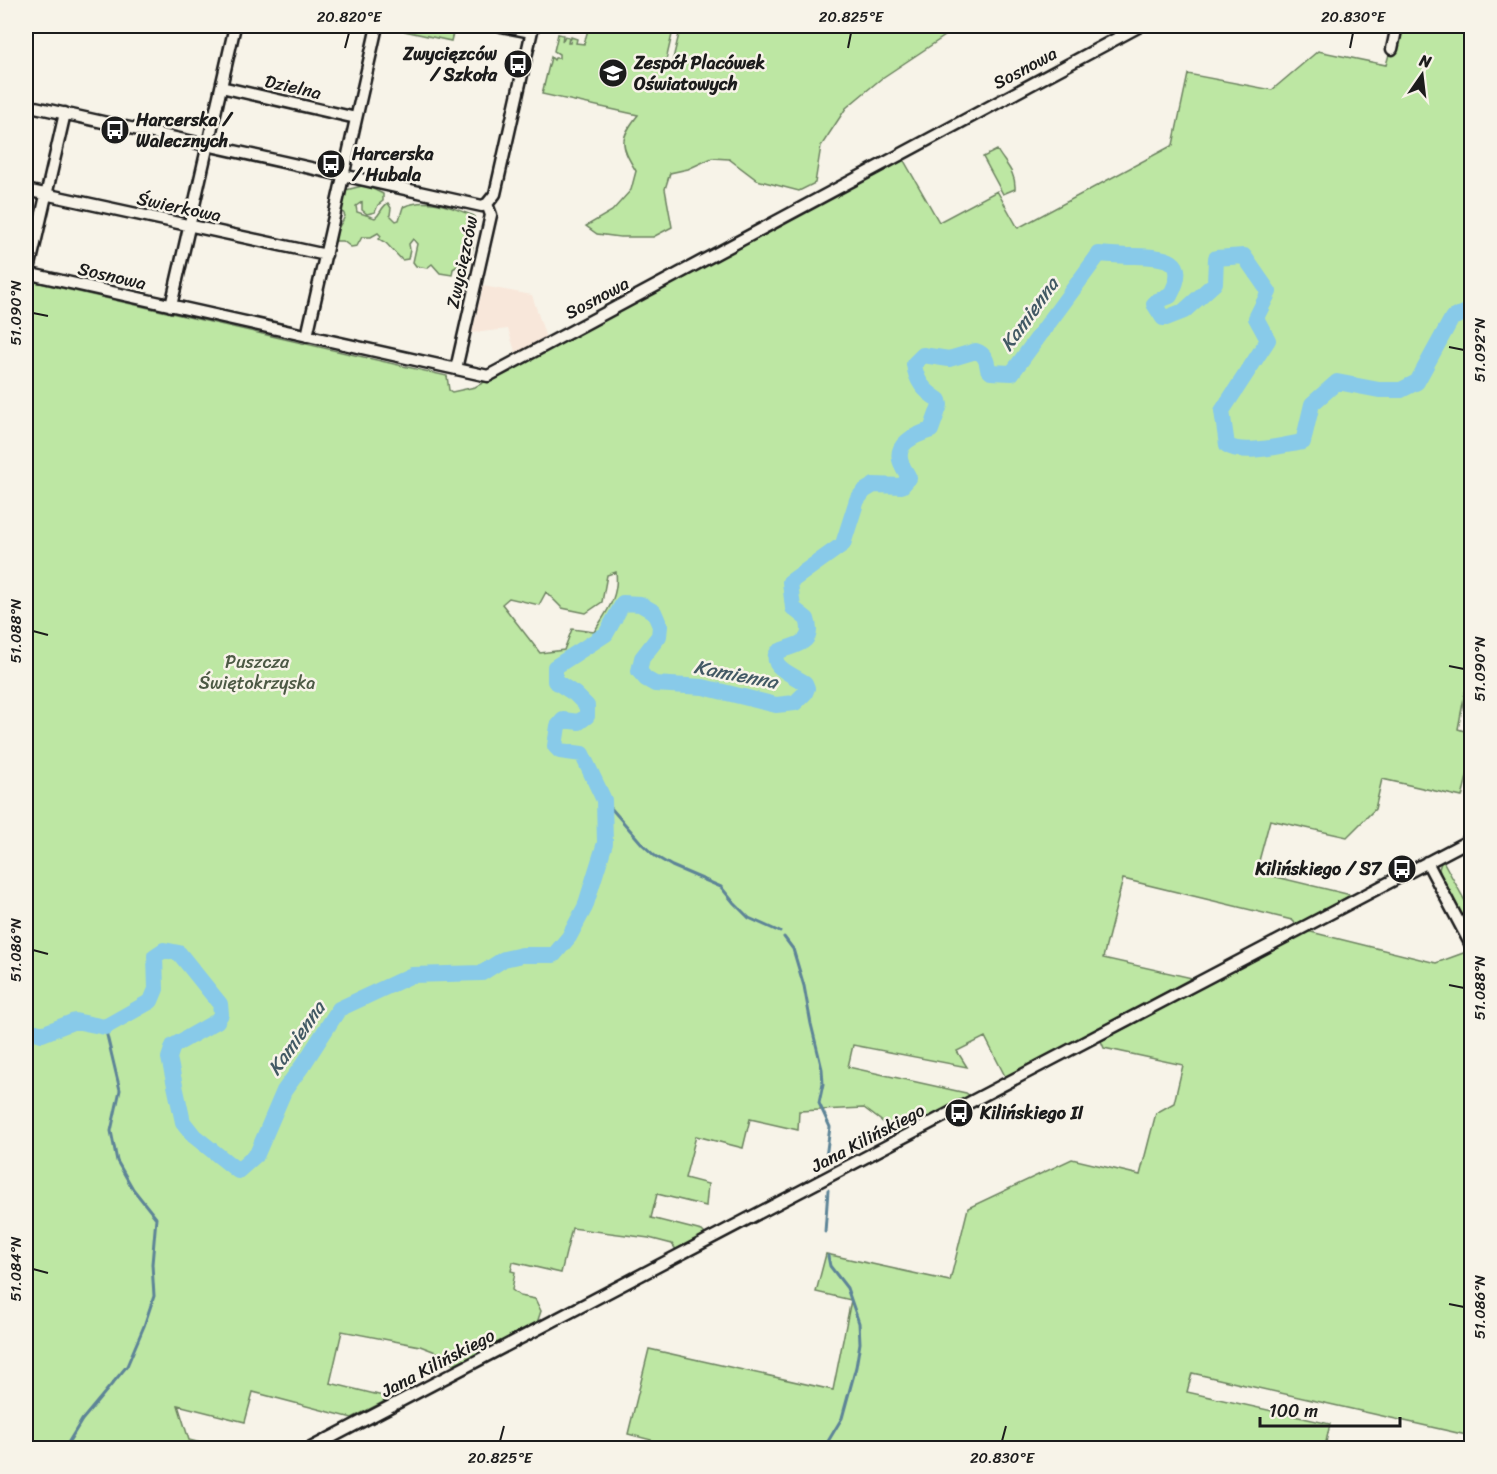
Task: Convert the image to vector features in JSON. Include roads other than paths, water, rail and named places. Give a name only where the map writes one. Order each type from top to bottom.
[{"type":"street","points":[[171,306],[235,26]]},
{"type":"street","points":[[307,336],[377,26]]},
{"type":"street","points":[[501,26],[532,28]]},
{"type":"street","name":"Sosnowa","points":[[27,273],[488,376],[1140,26]]},
{"type":"street","points":[[1392,49],[1397,26]]},
{"type":"street","name":"Zwycięzców","points":[[456,369],[491,215],[488,204],[495,195],[532,28]]},
{"type":"street","name":"Dzielna","points":[[221,87],[356,118]]},
{"type":"street","points":[[26,105],[477,205],[488,204]]},
{"type":"street","points":[[27,273],[65,113]]},
{"type":"street","name":"Świerkowa","points":[[26,190],[326,255]]},
{"type":"street","name":"Jana Kilińskiego","points":[[311,1449],[1472,839]]},
{"type":"street","points":[[1427,862],[1472,947]]},
{"type":"waterway","name":"Kamienna","points":[[26,1023],[29,1030],[42,1034],[75,1021],[105,1027],[151,1001],[156,989],[155,956],[164,950],[179,953],[220,1004],[221,1014],[217,1021],[173,1046],[169,1058],[183,1122],[194,1136],[238,1171],[257,1154],[284,1091],[339,1009],[412,975],[482,973],[504,959],[522,955],[554,955],[569,937],[585,907],[605,843],[604,800],[582,754],[560,751],[555,746],[558,726],[563,720],[579,722],[587,716],[587,706],[575,694],[555,681],[555,667],[606,634],[623,603],[640,604],[654,612],[660,626],[659,636],[642,658],[639,671],[655,684],[703,687],[776,705],[795,703],[805,693],[807,688],[805,683],[781,668],[776,658],[779,651],[799,644],[807,638],[809,633],[807,619],[793,608],[790,582],[843,544],[857,500],[864,491],[874,485],[902,486],[909,478],[902,465],[900,451],[912,438],[931,430],[940,405],[939,400],[925,389],[917,376],[914,364],[923,355],[949,359],[976,351],[983,356],[991,372],[1012,373],[1099,254],[1155,257],[1176,266],[1176,283],[1170,296],[1154,304],[1163,318],[1184,311],[1215,283],[1216,258],[1244,256],[1269,292],[1256,318],[1268,340],[1222,411],[1227,445],[1243,450],[1253,450],[1303,442],[1312,404],[1337,382],[1379,390],[1401,390],[1417,382],[1452,318],[1472,310]]},
{"type":"waterway","points":[[604,800],[655,856],[672,866],[721,887],[749,918],[780,932]]},
{"type":"waterway","points":[[784,937],[793,949],[804,986],[822,1069],[823,1084],[819,1103],[830,1127],[825,1165]]},
{"type":"waterway","points":[[65,1448],[82,1420],[127,1366],[154,1296],[152,1264],[156,1218],[133,1189],[117,1161],[111,1131],[120,1090],[105,1027]]},
{"type":"waterway","points":[[825,1232],[828,1190]]},
{"type":"waterway","points":[[824,1448],[842,1418],[860,1343],[859,1323],[847,1288],[830,1266],[828,1256]]},
{"type":"place","name":"Zwycięzców / Szkoła","points":[[518,64]]},
{"type":"place","name":"Zespół Placówek Oświatowych","points":[[613,73]]},
{"type":"place","name":"Harcerska / Walecznych","points":[[115,130]]},
{"type":"place","name":"Harcerska / Hubala","points":[[331,164]]},
{"type":"place","name":"Kilińskiego / S7","points":[[1402,869]]},
{"type":"place","name":"Kilińskiego II","points":[[959,1113]]},
{"type":"park label","name":"Puszcza Świętokrzyska","points":[[257,672]]}]
